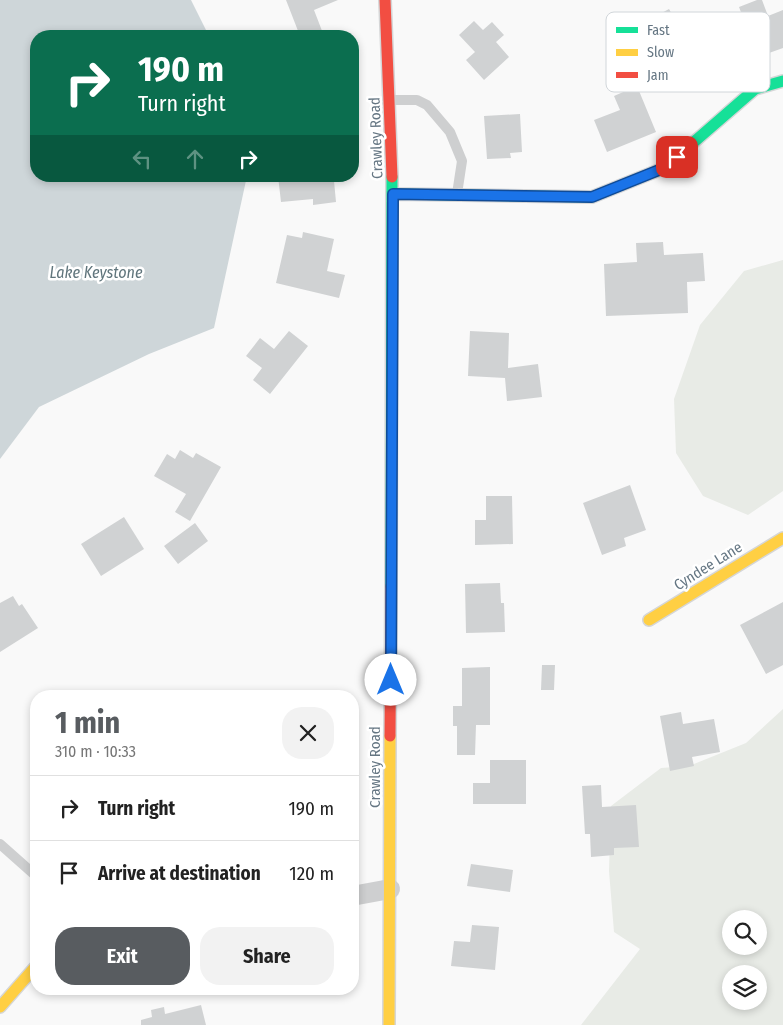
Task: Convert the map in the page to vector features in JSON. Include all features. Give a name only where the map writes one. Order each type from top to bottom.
[{"type":"street","name":"Crawley Road","points":[[385,0],[393,194],[388,1025]]},
{"type":"street","points":[[770,85],[783,81]]},
{"type":"street","points":[[393,194],[592,197],[664,168],[752,92]]},
{"type":"street","name":"Cyndee Lane","points":[[650,620],[783,538]]},
{"type":"street","points":[[359,895],[390,889]]},
{"type":"street","points":[[0,1006],[30,973]]},
{"type":"lane","points":[[389,100],[417,100],[427,105],[450,132],[462,161],[457,195]]},
{"type":"lane","points":[[0,844],[30,871]]},
{"type":"shaded area","points":[[783,260],[783,491],[748,515],[703,496],[676,453],[674,399],[700,325],[744,271]]},
{"type":"shaded area","points":[[783,709],[783,1025],[581,1025],[640,949],[614,932],[609,871],[611,806],[661,768],[689,766],[746,743]]},
{"type":"water","name":"Lake Keystone","points":[[0,0],[191,0],[206,30],[30,30],[30,182],[246,182],[214,328],[149,354],[39,407],[0,459]]},
{"type":"building","points":[[286,0],[338,0],[314,10],[322,30],[298,30]]},
{"type":"building","points":[[762,0],[766,12],[741,12],[739,7]]},
{"type":"building","points":[[783,10],[783,48],[770,53],[770,15]]},
{"type":"building","points":[[474,21],[483,30],[492,22],[504,35],[496,42],[509,57],[484,80],[466,60],[475,52],[459,35]]},
{"type":"building","points":[[623,92],[639,92],[656,132],[607,152],[594,120],[620,110],[614,96]]},
{"type":"building","points":[[520,114],[522,152],[510,153],[511,158],[487,159],[484,116]]},
{"type":"building","points":[[279,182],[334,182],[336,202],[313,205],[313,199],[281,202]]},
{"type":"building","points":[[303,232],[334,239],[327,271],[345,275],[339,298],[276,283],[287,235],[302,238]]},
{"type":"building","points":[[663,242],[664,255],[703,253],[705,281],[687,282],[688,313],[606,316],[604,264],[637,262],[636,243]]},
{"type":"building","points":[[289,331],[308,346],[270,394],[253,380],[262,368],[246,356],[260,338],[274,349]]},
{"type":"building","points":[[470,331],[509,333],[508,368],[538,364],[542,397],[507,401],[505,378],[468,376]]},
{"type":"building","points":[[180,450],[193,458],[196,453],[221,467],[190,521],[175,512],[186,494],[154,476],[167,454],[175,459]]},
{"type":"building","points":[[630,485],[646,530],[624,538],[626,546],[602,555],[583,503]]},
{"type":"building","points":[[486,496],[512,496],[513,544],[475,545],[475,520],[486,520]]},
{"type":"building","points":[[124,517],[144,549],[101,576],[81,544]]},
{"type":"building","points":[[195,523],[208,541],[178,564],[164,546]]},
{"type":"building","points":[[500,583],[501,603],[504,603],[505,632],[466,633],[465,584]]},
{"type":"building","points":[[13,596],[19,606],[22,604],[38,628],[0,652],[0,603]]},
{"type":"building","points":[[783,602],[783,665],[766,674],[740,625]]},
{"type":"building","points":[[542,665],[555,665],[554,690],[541,690]]},
{"type":"building","points":[[490,667],[490,725],[476,725],[475,755],[457,755],[457,726],[453,726],[453,706],[462,706],[462,668]]},
{"type":"building","points":[[681,712],[683,724],[714,719],[720,752],[692,757],[694,766],[670,771],[660,716]]},
{"type":"building","points":[[490,760],[526,760],[526,804],[473,804],[473,783],[490,783]]},
{"type":"building","points":[[601,785],[602,807],[636,805],[639,847],[614,848],[614,855],[591,857],[590,834],[585,834],[582,786]]},
{"type":"building","points":[[471,864],[513,870],[510,892],[467,886]]},
{"type":"building","points":[[472,925],[499,927],[495,970],[451,966],[454,941],[470,942]]},
{"type":"building","points":[[201,1005],[206,1025],[141,1025],[141,1020],[152,1017],[151,1010],[164,1007],[165,1014]]},
{"type":"traffic: fast","points":[[770,85],[783,81]]},
{"type":"traffic: fast","points":[[393,194],[592,197],[664,168],[752,92]]},
{"type":"traffic: fast","points":[[391,586],[392,177]]},
{"type":"traffic: slow","points":[[649,620],[783,538]]},
{"type":"traffic: slow","points":[[389,1025],[390,736]]},
{"type":"traffic: slow","points":[[0,1007],[30,973]]},
{"type":"traffic: jam","points":[[385,0],[392,177]]},
{"type":"traffic: jam","points":[[390,736],[391,586]]},
{"type":"route","points":[[391,680],[393,194],[592,197],[664,168],[677,157]]}]
